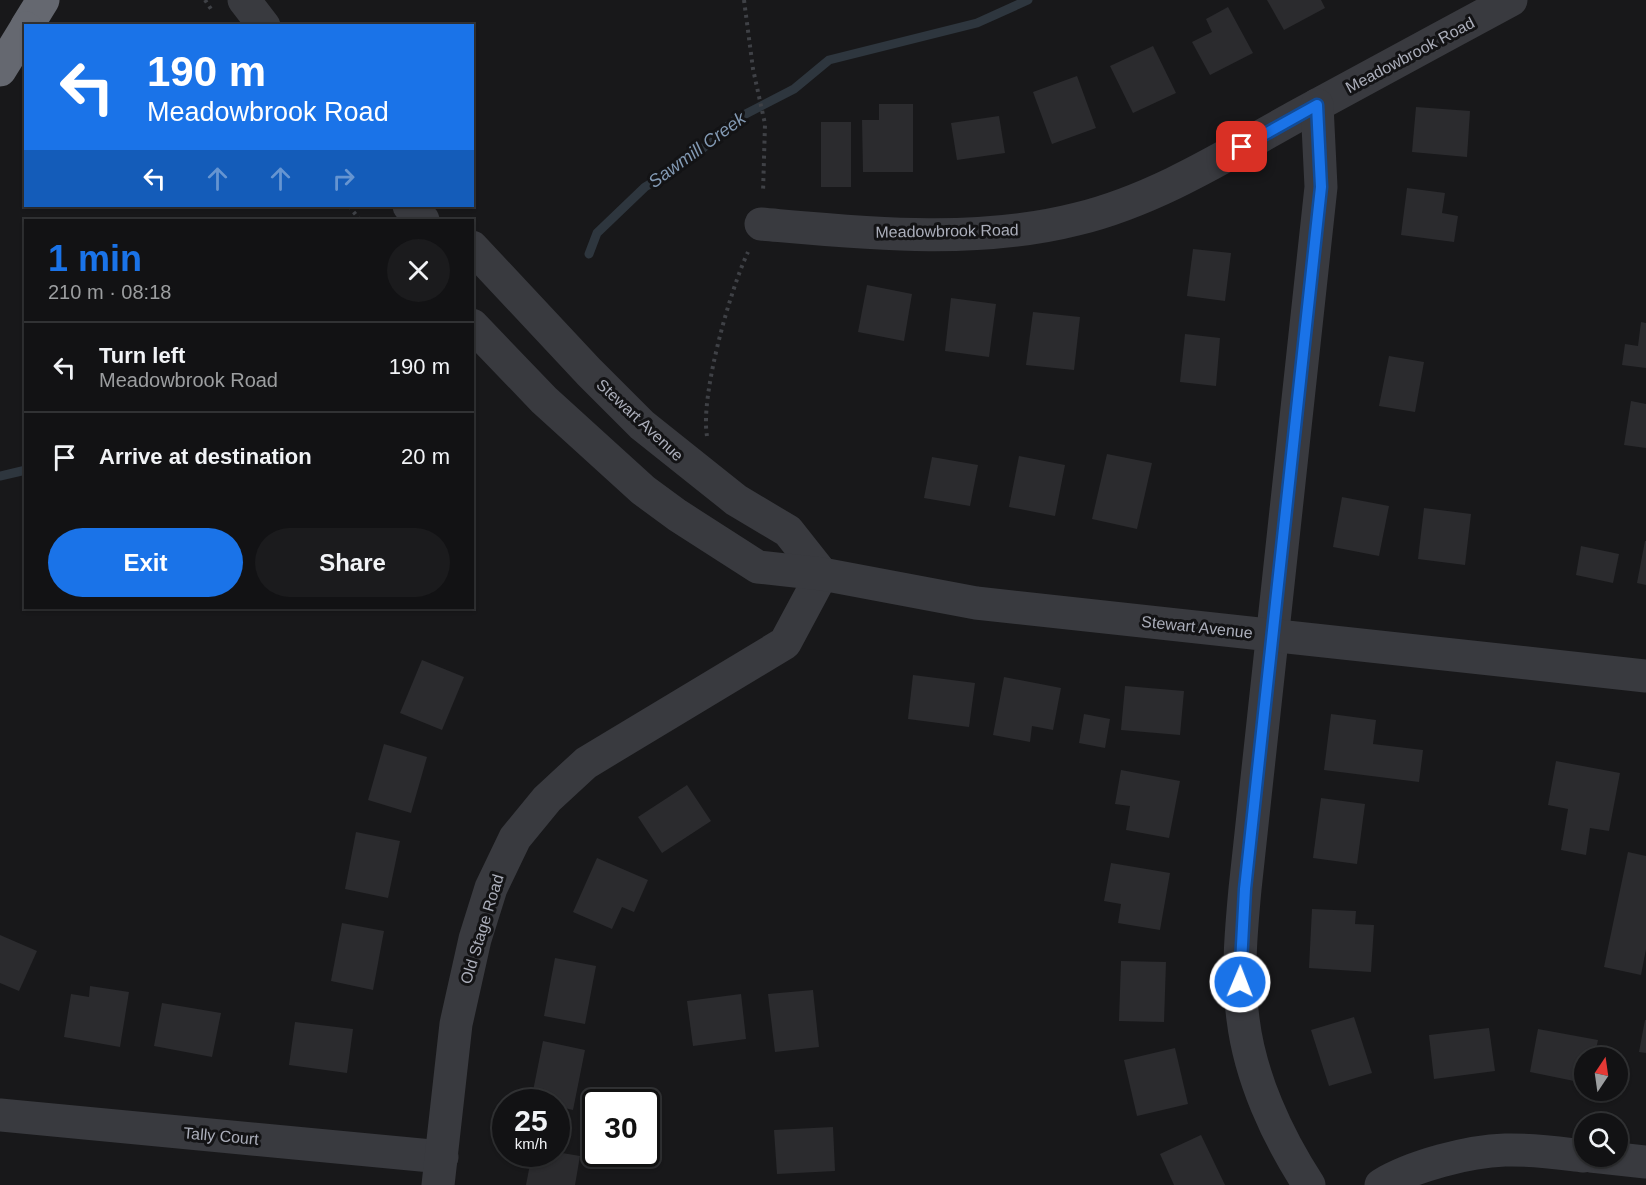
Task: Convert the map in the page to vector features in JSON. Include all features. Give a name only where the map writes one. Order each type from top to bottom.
[{"type":"highway","points":[[28,24],[43,0]]},
{"type":"highway","points":[[0,70],[24,30]]},
{"type":"street","points":[[244,0],[262,24]]},
{"type":"street","name":"Meadowbrook Road","points":[[761,224],[847,232],[913,234],[1033,228],[1115,208],[1167,186],[1510,0]]},
{"type":"street","points":[[1309,1185],[1284,1143],[1251,1060],[1243,1020],[1241,934],[1321,187],[1317,105]]},
{"type":"street","points":[[411,207],[422,219]]},
{"type":"street","name":"Stewart Avenue","points":[[474,249],[642,425],[736,500],[788,531],[822,574]]},
{"type":"street","name":"Stewart Avenue","points":[[474,327],[544,400],[636,483],[677,515],[758,567],[822,574],[976,603],[1646,676]]},
{"type":"street","name":"Old Stage Road","points":[[440,1171],[458,1013],[491,888],[514,838],[547,799],[586,763],[784,643],[822,574]]},
{"type":"street","name":"Tally Court","points":[[0,1115],[440,1171]]},
{"type":"street","points":[[1381,1185],[1392,1178],[1431,1165],[1493,1152],[1524,1151],[1574,1155]]},
{"type":"street","points":[[1628,1160],[1646,1162]]},
{"type":"path","points":[[711,444],[707,435],[705,414],[710,385],[736,277],[761,224],[765,124],[745,22],[744,0]]},
{"type":"path","points":[[350,207],[359,219]]},
{"type":"building","points":[[1267,0],[1321,0],[1325,8],[1284,30]]},
{"type":"building","points":[[1228,7],[1253,53],[1210,75],[1192,42],[1212,32],[1206,19]]},
{"type":"building","points":[[1153,46],[1176,93],[1133,113],[1110,66]]},
{"type":"building","points":[[1077,76],[1096,128],[1052,144],[1033,92]]},
{"type":"building","points":[[879,104],[913,104],[913,172],[863,172],[862,120],[879,120]]},
{"type":"building","points":[[1416,107],[1470,111],[1467,157],[1412,152]]},
{"type":"building","points":[[999,116],[1005,153],[957,160],[951,123]]},
{"type":"building","points":[[821,122],[851,122],[851,187],[821,187]]},
{"type":"building","points":[[1407,188],[1445,193],[1442,213],[1458,216],[1454,242],[1401,235]]},
{"type":"building","points":[[1193,249],[1231,253],[1225,301],[1187,296]]},
{"type":"building","points":[[867,285],[912,294],[904,341],[858,332]]},
{"type":"building","points":[[951,298],[996,304],[989,357],[945,351]]},
{"type":"building","points":[[1033,312],[1080,317],[1074,370],[1026,365]]},
{"type":"building","points":[[1641,322],[1646,323],[1646,368],[1622,365],[1625,344],[1638,346]]},
{"type":"building","points":[[1185,334],[1220,338],[1216,386],[1180,382]]},
{"type":"building","points":[[1389,356],[1424,362],[1415,412],[1379,406]]},
{"type":"building","points":[[1631,401],[1646,404],[1646,448],[1624,445]]},
{"type":"building","points":[[1107,454],[1152,463],[1137,529],[1092,519]]},
{"type":"building","points":[[1019,456],[1065,465],[1055,516],[1009,507]]},
{"type":"building","points":[[932,457],[978,465],[970,506],[924,498]]},
{"type":"building","points":[[1342,497],[1389,506],[1379,556],[1333,547]]},
{"type":"building","points":[[1424,508],[1471,514],[1465,565],[1418,559]]},
{"type":"building","points":[[1646,541],[1646,585],[1637,583]]},
{"type":"building","points":[[1581,546],[1619,554],[1613,583],[1576,575]]},
{"type":"building","points":[[422,660],[464,677],[442,730],[400,713]]},
{"type":"building","points":[[913,675],[975,683],[969,727],[908,719]]},
{"type":"building","points":[[1004,677],[1061,688],[1053,730],[1032,726],[1030,742],[993,735]]},
{"type":"building","points":[[1125,686],[1184,691],[1180,735],[1121,730]]},
{"type":"building","points":[[1084,714],[1110,719],[1105,748],[1079,743]]},
{"type":"building","points":[[1331,714],[1376,720],[1373,744],[1423,750],[1419,782],[1324,770]]},
{"type":"building","points":[[384,744],[427,757],[411,813],[368,800]]},
{"type":"building","points":[[1556,761],[1620,773],[1609,831],[1590,828],[1586,855],[1561,850],[1568,809],[1548,805]]},
{"type":"building","points":[[1121,770],[1180,781],[1169,838],[1126,830],[1130,806],[1115,804]]},
{"type":"building","points":[[687,785],[711,821],[662,853],[638,817]]},
{"type":"building","points":[[1321,798],[1365,804],[1357,864],[1313,858]]},
{"type":"building","points":[[356,832],[400,841],[388,898],[345,889]]},
{"type":"building","points":[[1628,852],[1646,856],[1646,949],[1641,975],[1604,967]]},
{"type":"building","points":[[597,858],[648,880],[634,912],[622,907],[612,929],[573,912]]},
{"type":"building","points":[[1111,863],[1170,873],[1160,930],[1118,923],[1121,904],[1104,901]]},
{"type":"building","points":[[1312,909],[1356,911],[1355,924],[1374,925],[1371,972],[1309,968]]},
{"type":"building","points":[[342,923],[384,931],[373,990],[331,981]]},
{"type":"building","points":[[0,935],[37,951],[19,991],[0,983]]},
{"type":"building","points":[[555,958],[596,966],[585,1024],[544,1016]]},
{"type":"building","points":[[1121,961],[1166,962],[1164,1022],[1119,1021]]},
{"type":"building","points":[[90,986],[129,992],[120,1047],[64,1037],[71,994],[89,997]]},
{"type":"building","points":[[813,990],[819,1047],[775,1052],[768,994]]},
{"type":"building","points":[[741,994],[746,1039],[693,1046],[687,1001]]},
{"type":"building","points":[[162,1003],[221,1013],[212,1057],[154,1046]]},
{"type":"building","points":[[1354,1017],[1372,1073],[1329,1086],[1311,1030]]},
{"type":"building","points":[[1646,1020],[1646,1053],[1639,1052]]},
{"type":"building","points":[[295,1022],[353,1029],[347,1073],[289,1065]]},
{"type":"building","points":[[1489,1028],[1495,1071],[1434,1079],[1429,1035]]},
{"type":"building","points":[[1538,1029],[1598,1040],[1596,1047],[1574,1047],[1574,1081],[1530,1072]]},
{"type":"building","points":[[543,1041],[585,1050],[573,1110],[570,1109],[570,1089],[533,1089]]},
{"type":"building","points":[[1175,1048],[1188,1104],[1137,1116],[1124,1060]]},
{"type":"building","points":[[833,1127],[835,1171],[777,1174],[774,1130]]},
{"type":"building","points":[[1201,1135],[1225,1185],[1174,1185],[1160,1154]]},
{"type":"building","points":[[570,1154],[580,1156],[575,1185],[526,1185],[529,1167],[570,1167]]},
{"type":"waterway","name":"Sawmill Creek","points":[[589,254],[597,233],[645,187],[691,159],[736,119],[794,89],[829,60],[977,23],[1028,0]]},
{"type":"waterway","name":"Sawmill Creek","points":[[0,476],[24,470]]},
{"type":"route","points":[[1240,982],[1245,889],[1321,187],[1317,105],[1242,147]]}]
